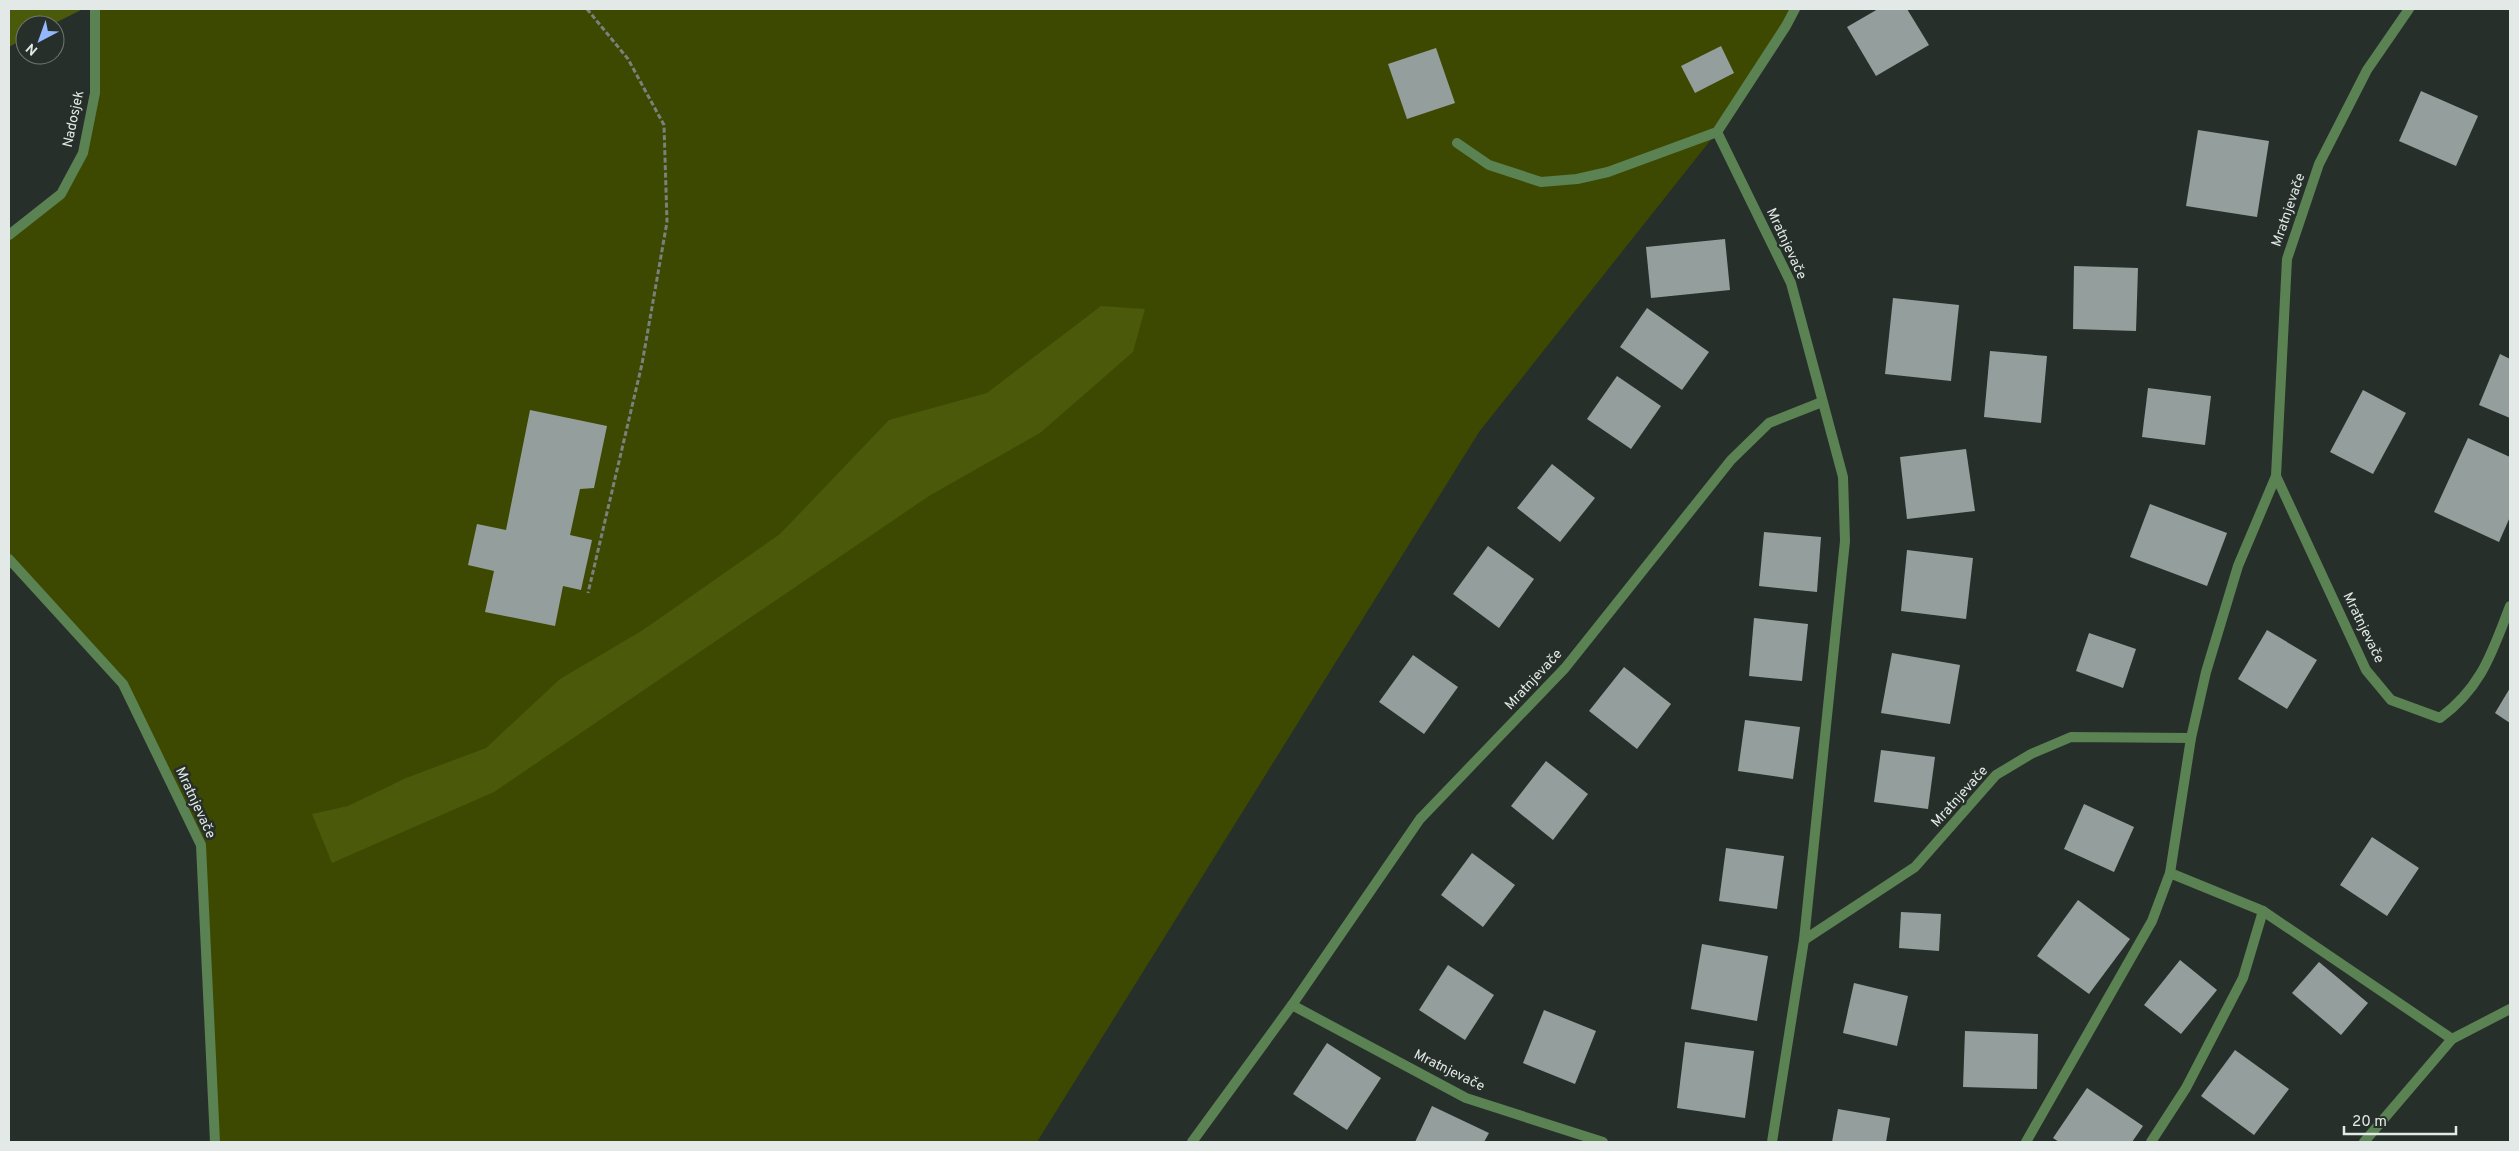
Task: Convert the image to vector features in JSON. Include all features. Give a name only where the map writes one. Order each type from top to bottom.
[{"type":"street","name":"Nadosjek","points":[[9,235],[61,194],[83,153],[95,93],[95,9]]},
{"type":"street","points":[[1457,143],[1489,165],[1541,182],[1577,179],[1608,172],[1717,132],[1786,26],[1795,9]]},
{"type":"street","name":"Mratnjevače","points":[[2026,1142],[2152,921],[2170,873],[2190,738],[2206,672],[2238,566],[2276,476],[2287,259],[2319,164],[2367,70],[2409,9]]},
{"type":"street","name":"Mratnjevače","points":[[1717,132],[1791,283],[1843,477],[1846,541],[1804,940],[1772,1142]]},
{"type":"street","name":"Mratnjevače","points":[[1192,1142],[1292,1005],[1420,819],[1565,668],[1731,460],[1769,423],[1822,402]]},
{"type":"street","name":"Mratnjevače","points":[[2276,476],[2366,670],[2391,700],[2440,718],[2461,702],[2485,668],[2510,606]]},
{"type":"street","name":"Mratnjevače","points":[[9,559],[123,684],[201,845],[214,1142]]},
{"type":"street","name":"Mratnjevače","points":[[1804,940],[1915,867],[1996,775],[2031,754],[2071,737],[2190,738]]},
{"type":"street","points":[[2170,873],[2263,911],[2452,1038]]},
{"type":"street","points":[[2151,1142],[2186,1088],[2243,978],[2263,911]]},
{"type":"street","name":"Mratnjevače","points":[[1292,1005],[1466,1098],[1603,1142]]},
{"type":"street","points":[[2364,1142],[2452,1038],[2510,1009]]},
{"type":"path","points":[[588,9],[628,59],[664,125],[667,222],[642,364],[588,592]]},
{"type":"green space","points":[[9,9],[83,9],[65,18],[65,15],[15,15],[15,44],[9,47]]},
{"type":"green space","points":[[95,9],[1794,9],[1717,132],[1479,432],[1037,1142],[215,1142],[201,845],[123,685],[9,559],[9,235],[61,194],[83,153],[95,93]]},
{"type":"green space","points":[[1101,306],[1145,309],[1133,352],[1040,433],[929,496],[494,792],[332,863],[312,814],[348,806],[406,778],[486,748],[560,679],[643,630],[780,534],[889,420],[987,393]]},
{"type":"building","points":[[1878,9],[1907,9],[1929,45],[1876,76],[1847,27]]},
{"type":"building","points":[[1721,46],[1734,73],[1695,93],[1681,66]]},
{"type":"building","points":[[1436,48],[1455,103],[1407,119],[1388,64]]},
{"type":"building","points":[[2421,91],[2478,116],[2456,166],[2399,141]]},
{"type":"building","points":[[2198,130],[2269,141],[2257,217],[2186,206]]},
{"type":"building","points":[[1725,239],[1730,290],[1651,298],[1646,247]]},
{"type":"building","points":[[2074,266],[2138,268],[2136,331],[2073,329]]},
{"type":"building","points":[[1893,298],[1959,305],[1951,381],[1885,374]]},
{"type":"building","points":[[1647,308],[1709,352],[1682,390],[1620,347]]},
{"type":"building","points":[[1990,351],[2047,356],[2041,423],[1984,417]]},
{"type":"building","points":[[2500,354],[2510,359],[2510,418],[2479,405]]},
{"type":"building","points":[[1617,376],[1661,406],[1631,449],[1587,419]]},
{"type":"building","points":[[2148,388],[2211,396],[2205,445],[2142,437]]},
{"type":"building","points":[[2363,390],[2406,413],[2373,474],[2330,452]]},
{"type":"building","points":[[530,410],[607,426],[594,488],[580,489],[570,535],[592,540],[581,590],[563,586],[555,626],[485,612],[494,571],[468,565],[477,524],[506,530]]},
{"type":"building","points":[[2468,438],[2510,457],[2510,517],[2499,542],[2434,512]]},
{"type":"building","points":[[1966,449],[1975,511],[1907,519],[1900,457]]},
{"type":"building","points":[[1552,464],[1595,498],[1560,542],[1517,508]]},
{"type":"building","points":[[2150,504],[2227,533],[2207,586],[2130,557]]},
{"type":"building","points":[[1764,532],[1821,537],[1817,592],[1759,586]]},
{"type":"building","points":[[1488,546],[1534,579],[1499,628],[1453,594]]},
{"type":"building","points":[[1907,550],[1973,558],[1966,619],[1901,611]]},
{"type":"building","points":[[1754,618],[1808,624],[1802,681],[1749,676]]},
{"type":"building","points":[[2267,630],[2317,660],[2287,709],[2238,679]]},
{"type":"building","points":[[2089,633],[2136,649],[2123,688],[2076,671]]},
{"type":"building","points":[[1892,653],[1960,665],[1950,724],[1881,713]]},
{"type":"building","points":[[1413,655],[1458,687],[1424,734],[1379,702]]},
{"type":"building","points":[[1624,667],[1671,704],[1637,749],[1589,711]]},
{"type":"building","points":[[2510,688],[2510,723],[2495,713]]},
{"type":"building","points":[[1745,720],[1800,727],[1793,779],[1738,771]]},
{"type":"building","points":[[1881,750],[1935,757],[1928,809],[1874,802]]},
{"type":"building","points":[[1546,761],[1588,794],[1553,840],[1511,806]]},
{"type":"building","points":[[2084,804],[2134,827],[2114,872],[2064,849]]},
{"type":"building","points":[[2372,837],[2419,868],[2387,916],[2340,885]]},
{"type":"building","points":[[1726,848],[1784,856],[1777,909],[1719,901]]},
{"type":"building","points":[[1472,853],[1515,885],[1483,927],[1441,895]]},
{"type":"building","points":[[2078,900],[2130,939],[2089,994],[2037,956]]},
{"type":"building","points":[[1901,912],[1941,914],[1939,951],[1899,948]]},
{"type":"building","points":[[1702,944],[1768,956],[1757,1021],[1691,1009]]},
{"type":"building","points":[[2180,960],[2217,990],[2181,1034],[2144,1005]]},
{"type":"building","points":[[2319,962],[2368,1003],[2341,1035],[2292,993]]},
{"type":"building","points":[[1448,965],[1494,995],[1465,1040],[1419,1010]]},
{"type":"building","points":[[1854,983],[1908,996],[1897,1046],[1843,1033]]},
{"type":"building","points":[[1544,1010],[1596,1031],[1575,1084],[1523,1063]]},
{"type":"building","points":[[1965,1031],[2038,1034],[2037,1089],[1963,1087]]},
{"type":"building","points":[[1685,1042],[1754,1051],[1745,1118],[1677,1108]]},
{"type":"building","points":[[1327,1043],[1381,1078],[1347,1130],[1293,1094]]},
{"type":"building","points":[[2235,1050],[2289,1089],[2254,1135],[2201,1096]]},
{"type":"building","points":[[2087,1088],[2143,1126],[2132,1142],[2059,1142],[2053,1138]]},
{"type":"building","points":[[1432,1106],[1489,1133],[1484,1142],[1415,1142]]},
{"type":"building","points":[[1838,1109],[1890,1118],[1886,1142],[1832,1142]]}]
